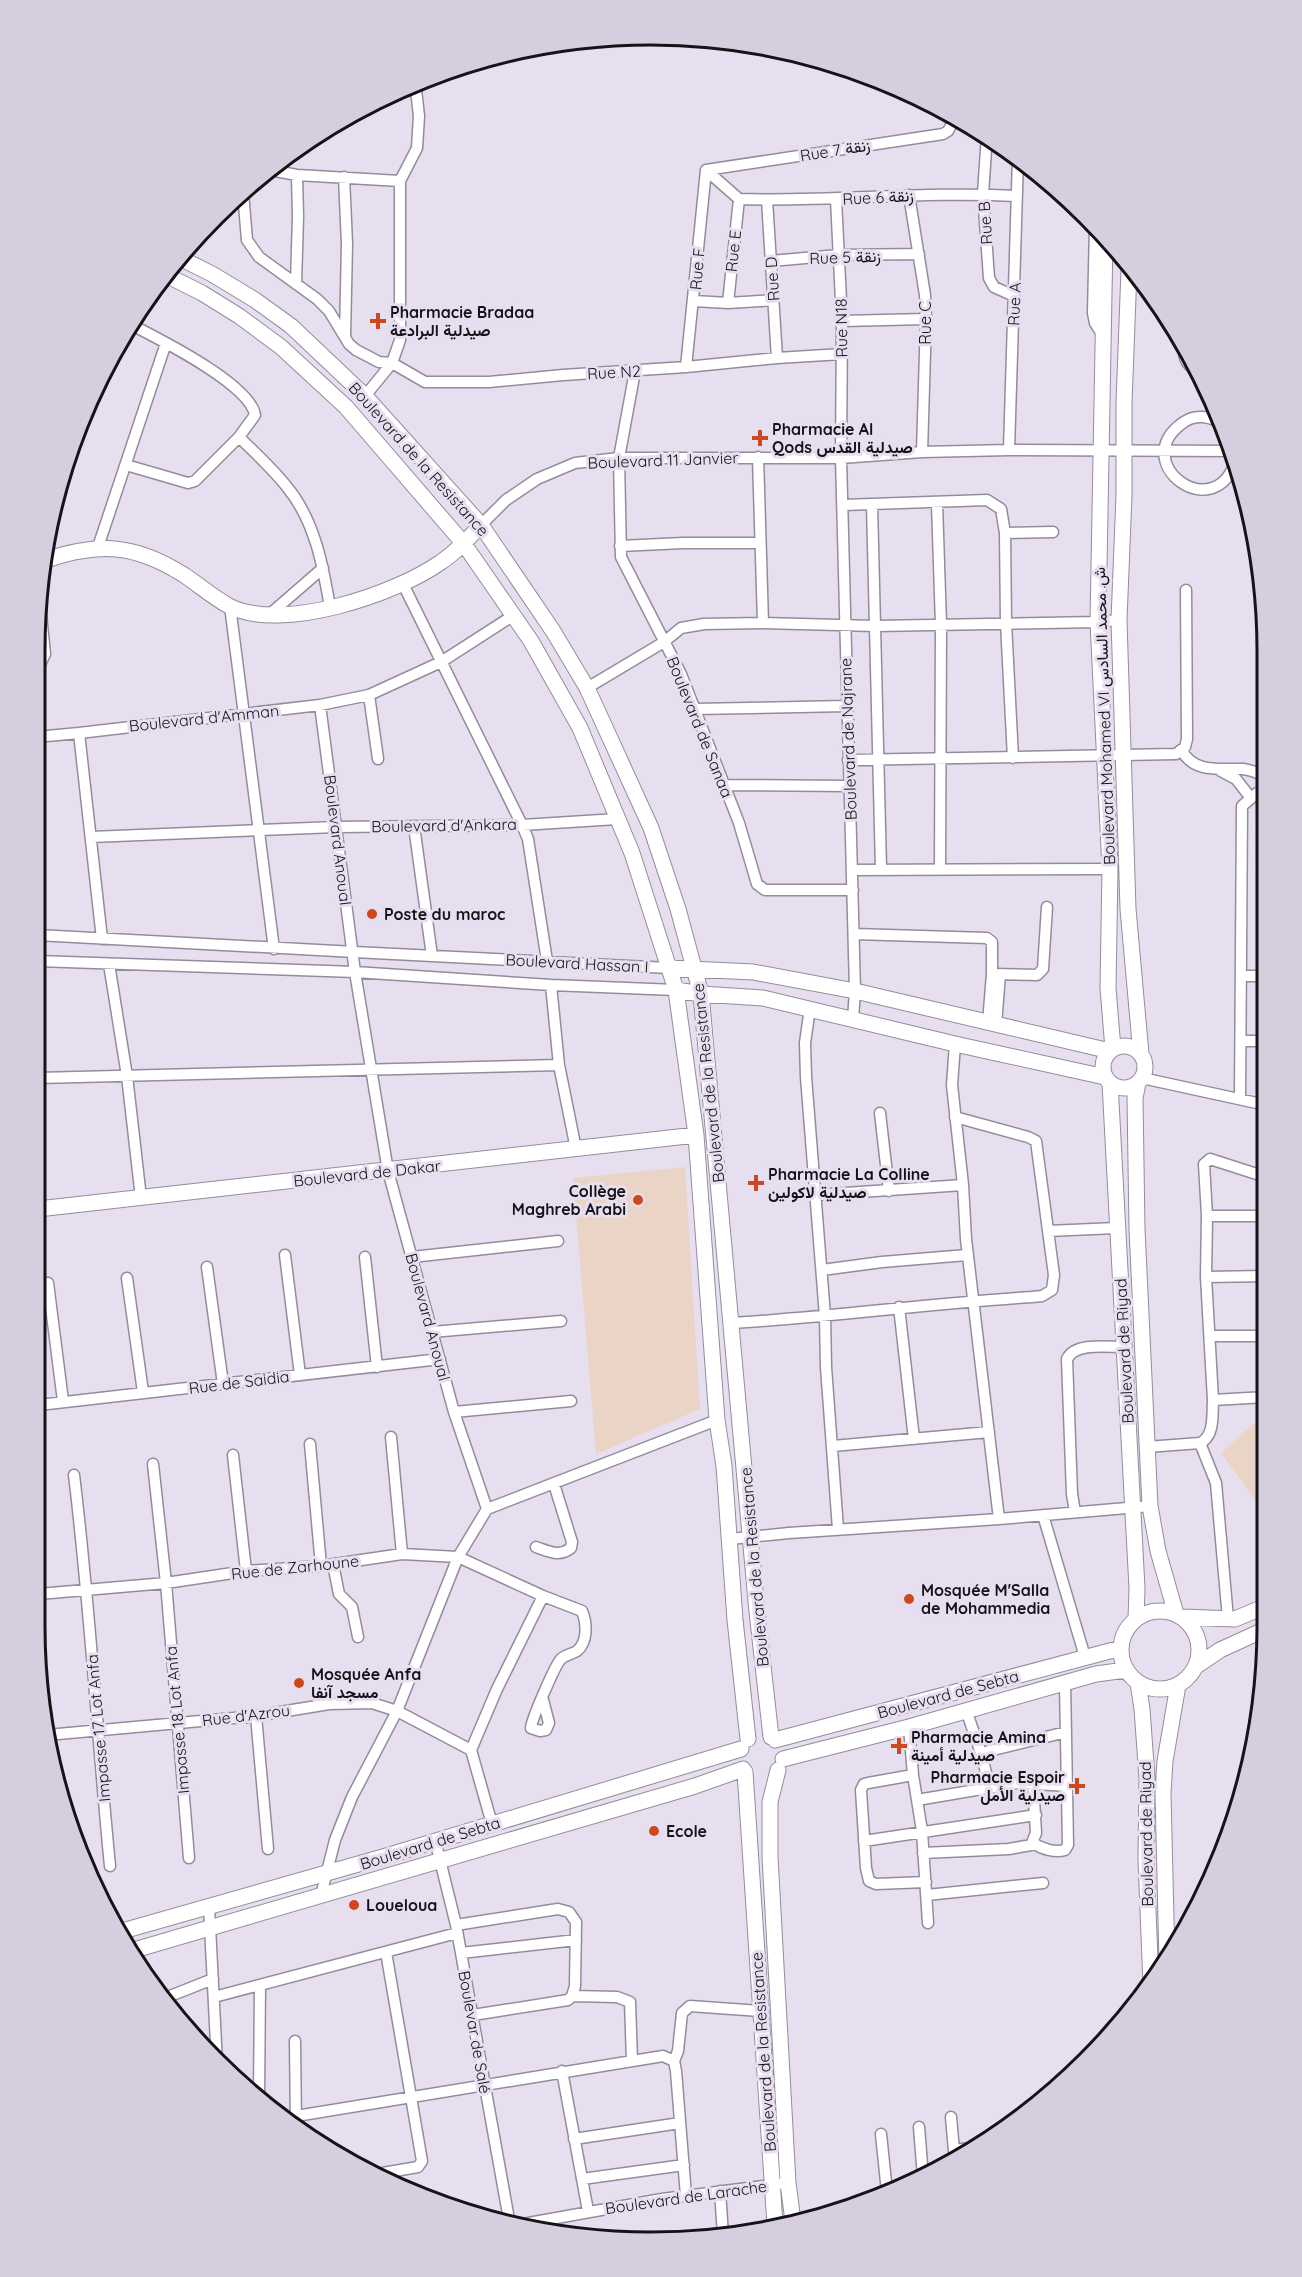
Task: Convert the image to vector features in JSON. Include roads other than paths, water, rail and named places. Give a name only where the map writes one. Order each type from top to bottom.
[{"type":"main road","name":"Boulevard Mohamed VI ش. محمد السادس","points":[[1104,247],[1099,277],[1103,335],[1098,622],[1110,868],[1108,988],[1111,1050]]},
{"type":"main road","name":"Boulevard de la Resistance","points":[[187,261],[221,279],[282,320],[365,396],[481,525],[553,632],[587,688],[651,828],[678,909],[701,994],[751,1536],[773,1739]]},
{"type":"main road","name":"Boulevard de la Resistance","points":[[173,278],[239,316],[281,347],[346,407],[464,544],[531,641],[580,728],[632,853],[676,990],[696,1135],[717,1420],[724,1466],[730,1539],[744,1744]]},
{"type":"main road","name":"Boulevard Mohamed VI ش. محمد السادس","points":[[1129,278],[1119,620],[1125,754],[1128,909],[1141,1054]]},
{"type":"main road","name":"Boulevard 11 Janvier","points":[[52,559],[99,548],[131,552],[161,562],[230,606],[248,612],[298,613],[361,600],[403,585],[440,563],[464,544],[481,525]]},
{"type":"main road","name":"Boulevard Hassan I","points":[[669,968],[753,972],[855,991],[1111,1050]]},
{"type":"main road","name":"Boulevard Hassan I","points":[[676,990],[763,998],[1108,1080]]},
{"type":"main road","points":[[1123,1045],[1133,1047],[1141,1054],[1146,1063],[1140,1080],[1133,1086],[1121,1088],[1108,1080],[1103,1063],[1111,1050],[1123,1045]]},
{"type":"main road","name":"Boulevard de Riyad","points":[[1108,1080],[1137,1580],[1136,1619]]},
{"type":"main road","name":"Boulevard de Riyad","points":[[1140,1080],[1135,1098],[1137,1228],[1150,1506],[1158,1551],[1179,1616]]},
{"type":"main road","name":"Boulevard de Dakar","points":[[45,1208],[696,1135]]},
{"type":"main road","points":[[1179,1616],[1193,1629],[1200,1647],[1200,1656],[1195,1668],[1178,1685],[1170,1688],[1154,1689],[1138,1683],[1126,1670],[1121,1648],[1128,1627],[1136,1619],[1155,1611],[1179,1616],[1235,1619],[1257,1610]]},
{"type":"main road","points":[[1195,1668],[1220,1650],[1257,1633]]},
{"type":"main road","name":"Boulevard de Sebta","points":[[773,1739],[1121,1648]]},
{"type":"main road","name":"Boulevard de Sebta","points":[[780,1765],[1096,1674],[1126,1670]]},
{"type":"main road","name":"Boulevard de Riyad","points":[[1138,1683],[1147,1778],[1146,1860],[1150,1969]]},
{"type":"main road","name":"Boulevard de Riyad","points":[[1166,1945],[1163,1793],[1165,1761],[1178,1685]]},
{"type":"main road","points":[[759,1735],[773,1739],[782,1752],[780,1765],[772,1775],[759,1778],[744,1770],[739,1755],[744,1744],[759,1735]]},
{"type":"main road","name":"Boulevard de Sebta","points":[[127,1930],[326,1874],[744,1744]]},
{"type":"main road","name":"Boulevard de la Resistance","points":[[780,1765],[770,1802],[770,1857],[788,2183],[792,2215]]},
{"type":"main road","name":"Boulevard de la Resistance","points":[[744,1770],[775,2219]]},
{"type":"main road","name":"Boulevard de Sebta","points":[[139,1950],[744,1770]]},
{"type":"street","points":[[365,396],[392,363],[400,340],[400,181],[417,148],[419,116],[417,92]]},
{"type":"street","name":"Rue 7 زنقة","points":[[706,170],[942,134],[951,124]]},
{"type":"street","name":"Rue B","points":[[986,146],[983,194],[989,278],[994,287],[1014,296]]},
{"type":"street","name":"Rue A","points":[[1009,450],[1017,168]]},
{"type":"street","points":[[706,170],[739,199]]},
{"type":"street","name":"Rue F","points":[[686,367],[706,170]]},
{"type":"street","points":[[280,172],[297,175],[400,181]]},
{"type":"street","points":[[296,284],[297,175]]},
{"type":"street","points":[[344,177],[347,244],[345,337]]},
{"type":"street","name":"Rue 6 زنقة","points":[[739,199],[836,199],[983,194],[1016,196]]},
{"type":"street","name":"Rue C","points":[[909,195],[919,254],[926,319],[922,452]]},
{"type":"street","name":"Rue E","points":[[728,303],[739,199]]},
{"type":"street","name":"Rue N18","points":[[836,199],[842,321],[841,458]]},
{"type":"street","name":"Rue D","points":[[767,200],[777,358]]},
{"type":"street","name":"Rue N2","points":[[244,202],[247,240],[259,257],[329,311],[350,344],[364,355],[379,362],[392,363],[425,382],[489,382],[842,354]]},
{"type":"street","points":[[1096,239],[1099,277]]},
{"type":"street","name":"Rue 5 زنقة","points":[[771,261],[839,255],[919,254]]},
{"type":"street","points":[[694,302],[728,303],[774,300]]},
{"type":"street","points":[[842,321],[926,319]]},
{"type":"street","points":[[126,465],[195,482],[254,419],[252,405],[238,389],[166,343],[138,328]]},
{"type":"street","points":[[99,548],[166,343]]},
{"type":"street","name":"Boulevard de Sanaa","points":[[635,371],[619,458],[620,546],[625,569],[681,674],[739,823],[759,888],[765,890],[853,890]]},
{"type":"street","points":[[1211,418],[1190,417],[1172,430],[1164,451],[1170,474],[1188,488],[1212,488],[1231,475]]},
{"type":"street","points":[[239,437],[287,487],[303,512],[323,567],[330,607]]},
{"type":"street","name":"Boulevard 11 Janvier","points":[[481,525],[506,500],[537,479],[575,463],[619,458],[841,458],[922,452],[1009,450],[1223,451]]},
{"type":"street","points":[[759,457],[763,622]]},
{"type":"street","name":"Boulevard de Najrane","points":[[841,458],[854,934],[853,1019]]},
{"type":"street","points":[[843,505],[987,500],[1001,509],[1005,533],[1006,623],[1013,758]]},
{"type":"street","points":[[937,503],[941,625],[940,868]]},
{"type":"street","points":[[872,504],[881,869]]},
{"type":"street","points":[[1005,533],[1053,532]]},
{"type":"street","points":[[620,546],[760,543]]},
{"type":"street","points":[[270,614],[323,567]]},
{"type":"street","points":[[403,585],[528,839],[547,961]]},
{"type":"street","points":[[848,760],[940,757],[1104,757],[1125,754],[1176,754],[1182,751],[1187,739],[1186,591]]},
{"type":"street","points":[[230,606],[274,949]]},
{"type":"street","name":"Boulevard d'Amman","points":[[45,736],[79,734],[320,705],[369,695],[441,662],[514,615]]},
{"type":"street","points":[[587,688],[664,642],[681,628],[704,624],[763,622],[875,626],[1119,620]]},
{"type":"street","points":[[369,695],[378,759]]},
{"type":"street","name":"Boulevard Anoual","points":[[320,705],[355,972],[388,1171],[454,1412],[487,1509]]},
{"type":"street","points":[[694,709],[847,706]]},
{"type":"street","points":[[79,734],[102,939]]},
{"type":"street","points":[[1182,751],[1186,759],[1221,771],[1236,779],[1250,797]]},
{"type":"street","points":[[1221,771],[1244,769],[1257,774]]},
{"type":"street","points":[[724,784],[849,786]]},
{"type":"street","points":[[1240,1099],[1242,806],[1257,793]]},
{"type":"street","name":"Boulevard d'Ankara","points":[[91,837],[336,826],[522,825],[617,819]]},
{"type":"street","points":[[414,826],[432,956]]},
{"type":"street","points":[[852,870],[1110,868]]},
{"type":"street","points":[[996,974],[1037,975],[1041,973],[1047,907]]},
{"type":"street","points":[[854,934],[987,938],[992,942],[996,974],[992,1024]]},
{"type":"street","name":"Boulevard Hassan I","points":[[45,935],[669,968]]},
{"type":"street","name":"Boulevard Hassan I","points":[[45,961],[355,972],[551,985],[676,990]]},
{"type":"street","points":[[109,964],[127,1076],[141,1198]]},
{"type":"street","points":[[1241,976],[1257,976]]},
{"type":"street","points":[[551,985],[559,1065],[576,1149]]},
{"type":"street","points":[[810,1008],[806,1044],[806,1077],[822,1270],[826,1367],[838,1529]]},
{"type":"street","points":[[1241,1041],[1257,1041]]},
{"type":"street","points":[[955,1044],[952,1085],[963,1185],[967,1255],[999,1519]]},
{"type":"street","points":[[45,1078],[559,1065]]},
{"type":"street","points":[[1140,1080],[1257,1103]]},
{"type":"street","points":[[880,1113],[889,1191]]},
{"type":"street","points":[[732,1323],[1042,1296],[1052,1290],[1054,1275],[1036,1141],[955,1117]]},
{"type":"street","points":[[1147,1447],[1200,1443],[1208,1437],[1211,1431],[1213,1400],[1206,1277],[1207,1216],[1204,1168],[1206,1161],[1210,1159],[1257,1174]]},
{"type":"street","points":[[816,1196],[963,1185]]},
{"type":"street","points":[[1207,1216],[1257,1216]]},
{"type":"street","points":[[1048,1232],[1116,1228]]},
{"type":"street","points":[[412,1257],[558,1241]]},
{"type":"street","points":[[285,1255],[300,1375]]},
{"type":"street","points":[[822,1270],[967,1255]]},
{"type":"street","points":[[365,1257],[376,1367]]},
{"type":"street","points":[[207,1268],[223,1384]]},
{"type":"street","points":[[1206,1277],[1257,1276]]},
{"type":"street","points":[[127,1278],[143,1392]]},
{"type":"street","points":[[48,1283],[63,1401]]},
{"type":"street","points":[[899,1307],[914,1439]]},
{"type":"street","points":[[432,1332],[561,1321]]},
{"type":"street","points":[[1210,1336],[1257,1336]]},
{"type":"street","points":[[1075,1512],[1067,1359],[1073,1351],[1080,1349],[1124,1347]]},
{"type":"street","name":"Rue de Saidia","points":[[45,1404],[440,1359]]},
{"type":"street","points":[[1213,1400],[1257,1398]]},
{"type":"street","points":[[454,1412],[571,1401]]},
{"type":"street","points":[[321,1895],[335,1840],[352,1797],[397,1711],[458,1557],[487,1509],[717,1420]]},
{"type":"street","points":[[833,1446],[989,1432]]},
{"type":"street","points":[[391,1437],[402,1554]]},
{"type":"street","points":[[1200,1443],[1216,1482],[1228,1619]]},
{"type":"street","points":[[310,1444],[321,1566]]},
{"type":"street","points":[[233,1455],[246,1571]]},
{"type":"street","name":"Impasse 18 Lot Anfa","points":[[153,1464],[166,1583],[189,1858]]},
{"type":"street","name":"Impasse 17 Lot Anfa","points":[[74,1475],[87,1590],[110,1866]]},
{"type":"street","points":[[537,1547],[556,1554],[571,1548],[572,1542],[554,1484]]},
{"type":"street","points":[[730,1539],[1150,1506]]},
{"type":"street","points":[[1043,1515],[1085,1657]]},
{"type":"street","name":"Rue de Zarhoune","points":[[45,1594],[166,1583],[246,1571],[321,1566],[402,1554],[458,1557],[543,1596],[580,1609],[585,1626],[583,1644],[575,1652],[559,1661],[547,1684],[543,1700]]},
{"type":"street","points":[[333,1564],[339,1594],[352,1607],[358,1637]]},
{"type":"street","points":[[492,1824],[471,1749],[497,1689],[543,1596]]},
{"type":"street","points":[[1033,1843],[1057,1852],[1062,1852],[1067,1848],[1065,1683]]},
{"type":"street","name":"Rue d'Azrou","points":[[55,1735],[256,1716],[329,1704],[372,1703],[397,1711],[471,1749]]},
{"type":"street","points":[[966,1710],[990,1788]]},
{"type":"street","points":[[256,1716],[268,1849]]},
{"type":"street","points":[[909,1727],[913,1776],[922,1831],[928,1923]]},
{"type":"street","points":[[981,1754],[1066,1732]]},
{"type":"street","points":[[913,1776],[881,1780],[862,1786],[864,1842],[869,1881],[876,1884],[926,1882]]},
{"type":"street","points":[[917,1800],[1018,1783],[1068,1786]]},
{"type":"street","points":[[923,1853],[1009,1849],[1025,1847],[1033,1843],[1036,1833],[1036,1815],[1033,1783]]},
{"type":"street","points":[[864,1842],[922,1831],[1036,1815]]},
{"type":"street","name":"Boulevar de Salé","points":[[435,1840],[457,1929],[509,2214]]},
{"type":"street","points":[[927,1895],[1043,1883]]},
{"type":"street","points":[[209,1907],[216,2049]]},
{"type":"street","points":[[214,1996],[386,1952],[457,1929],[538,1911],[562,1909],[574,1917],[575,1986],[572,1996]]},
{"type":"street","points":[[461,1953],[576,1940]]},
{"type":"street","points":[[386,1952],[412,2096],[421,2164],[388,2172]]},
{"type":"street","points":[[171,1996],[213,1979]]},
{"type":"street","points":[[259,2089],[260,1985]]},
{"type":"street","points":[[473,2015],[563,2002],[572,1996],[617,1997],[630,2002],[632,2061]]},
{"type":"street","points":[[686,2196],[678,2085],[674,2061],[678,2051],[682,2013],[690,2006],[760,2011]]},
{"type":"street","points":[[295,2041],[296,2116],[663,2056],[674,2061]]},
{"type":"street","points":[[562,2071],[588,2211]]},
{"type":"street","points":[[951,2117],[954,2150]]},
{"type":"street","points":[[574,2139],[680,2123]]},
{"type":"street","points":[[919,2127],[922,2168]]},
{"type":"street","points":[[882,2134],[888,2184]]},
{"type":"street","points":[[582,2179],[684,2165]]},
{"type":"street","name":"Boulevard de Larache","points":[[536,2220],[686,2196],[788,2183]]},
{"type":"street","points":[[720,2191],[723,2228]]},
{"type":"place","name":"Pharmacie Bradaa صيدلية البرادعة","points":[[378,321]]},
{"type":"place","name":"Pharmacie Al Qods صيدلية القدس","points":[[760,438]]},
{"type":"place","name":"Poste du maroc","points":[[372,914]]},
{"type":"place","name":"Pharmacie La Colline صيدلية لاكولين","points":[[756,1183]]},
{"type":"place","name":"Collège Maghreb Arabi","points":[[638,1200]]},
{"type":"place","name":"Mosquée M'Salla de Mohammedia","points":[[909,1599]]},
{"type":"place","name":"Mosquée Anfa مسجد آنفا","points":[[299,1683]]},
{"type":"place","name":"Pharmacie Amina صيدلية أمينة","points":[[899,1746]]},
{"type":"place","name":"Pharmacie Espoir صيدلية الأمل","points":[[1077,1786]]},
{"type":"place","name":"Ecole","points":[[654,1831]]},
{"type":"place","name":"Loueloua","points":[[354,1905]]}]
